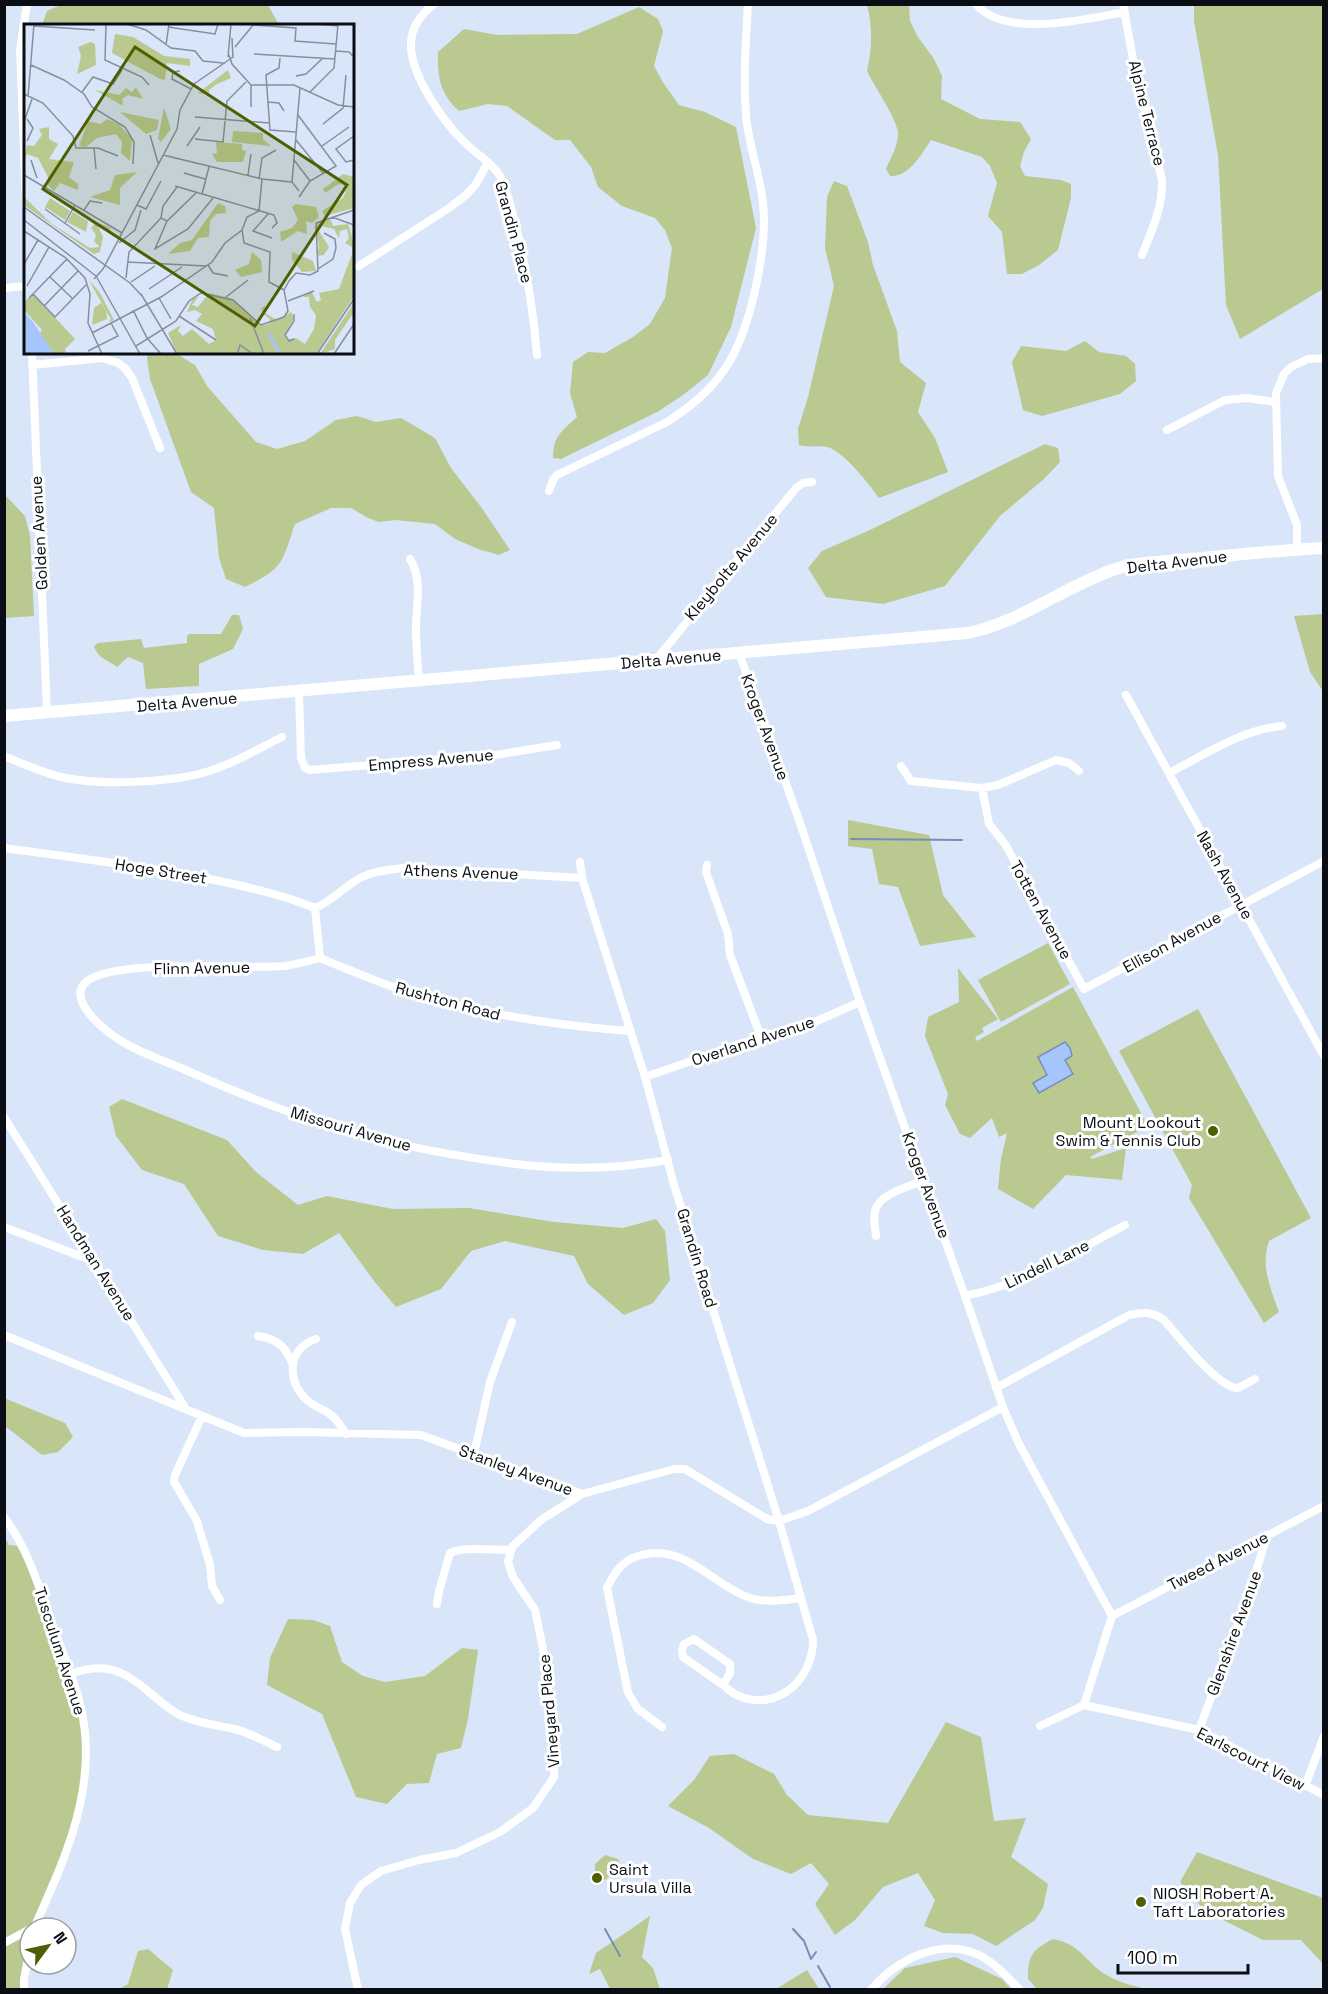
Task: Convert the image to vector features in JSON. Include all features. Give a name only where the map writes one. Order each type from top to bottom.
[{"type":"main road","name":"Delta Avenue","points":[[4,716],[968,633],[992,628],[1014,619],[1112,570],[1145,564],[1323,548]]},
{"type":"street","points":[[24,153],[20,49],[27,4]]},
{"type":"street","name":"Grandin Place","points":[[434,4],[421,16],[413,31],[412,55],[424,85],[439,111],[465,143],[488,162],[500,176],[505,187],[523,251],[537,355]]},
{"type":"street","points":[[549,491],[557,475],[667,422],[684,411],[714,384],[736,351],[757,278],[764,227],[761,187],[750,145],[746,111],[748,4]]},
{"type":"street","points":[[976,4],[990,17],[1006,22],[1056,24],[1124,8]]},
{"type":"street","name":"Alpine Terrace","points":[[1124,8],[1135,70],[1162,180],[1158,215],[1142,255]]},
{"type":"street","points":[[359,266],[464,196],[476,184],[488,162]]},
{"type":"street","points":[[4,288],[24,286]]},
{"type":"street","name":"Golden Avenue","points":[[32,354],[47,714]]},
{"type":"street","points":[[32,365],[102,358],[118,363],[132,378],[160,448]]},
{"type":"street","points":[[1297,549],[1297,525],[1278,476],[1275,402],[1279,383],[1291,367],[1308,359],[1323,358]]},
{"type":"street","points":[[1167,430],[1225,400],[1247,398],[1275,402]]},
{"type":"street","name":"Kleybolte Avenue","points":[[655,660],[796,488],[803,483],[812,482]]},
{"type":"street","points":[[410,559],[415,567],[417,587],[416,628],[419,682]]},
{"type":"street","name":"Kroger Avenue","points":[[739,653],[1003,1407],[1018,1442],[1112,1616]]},
{"type":"street","name":"Empress Avenue","points":[[299,692],[301,758],[305,768],[315,771],[495,755],[557,745]]},
{"type":"street","name":"Nash Avenue","points":[[1126,694],[1323,1056]]},
{"type":"street","points":[[1169,773],[1239,736],[1282,726]]},
{"type":"street","points":[[4,756],[63,777],[122,781],[178,779],[214,770],[282,738]]},
{"type":"street","points":[[901,766],[911,781],[982,788],[998,785],[1056,760],[1069,762],[1079,771]]},
{"type":"street","name":"Totten Avenue","points":[[982,788],[989,824],[1005,844],[1084,989]]},
{"type":"street","name":"Hoge Street","points":[[4,848],[206,878],[260,890],[315,908]]},
{"type":"street","name":"Ellison Avenue","points":[[1084,989],[1323,861]]},
{"type":"street","name":"Grandin Road","points":[[580,862],[582,878],[645,1077],[813,1640],[813,1653],[801,1680],[781,1695],[770,1699],[749,1699],[738,1696],[723,1686]]},
{"type":"street","points":[[707,865],[706,872],[728,934],[730,955],[761,1037]]},
{"type":"street","name":"Athens Avenue","points":[[315,908],[359,879],[374,873],[403,868],[582,878]]},
{"type":"street","points":[[315,908],[320,958]]},
{"type":"street","name":"Rushton Road","points":[[320,958],[400,989],[485,1013],[555,1024],[629,1031]]},
{"type":"street","name":"Flinn Avenue","points":[[85,983],[99,975],[117,971],[164,967],[286,966],[320,958]]},
{"type":"street","name":"Missouri Avenue","points":[[85,983],[81,994],[87,1010],[103,1028],[124,1042],[216,1083],[320,1122],[405,1145],[516,1164],[588,1168],[668,1160]]},
{"type":"street","name":"Overland Avenue","points":[[645,1077],[761,1037],[817,1021],[860,1002]]},
{"type":"street","name":"Handman Avenue","points":[[4,1117],[187,1409]]},
{"type":"street","points":[[876,1236],[874,1214],[879,1202],[924,1180]]},
{"type":"street","name":"Lindell Lane","points":[[965,1296],[1005,1286],[1040,1272],[1125,1225]]},
{"type":"street","points":[[4,1227],[96,1263]]},
{"type":"street","points":[[996,1388],[1129,1315],[1144,1312],[1155,1314],[1164,1320],[1227,1386],[1238,1388],[1255,1379]]},
{"type":"street","points":[[474,1454],[490,1382],[512,1322]]},
{"type":"street","name":"Stanley Avenue","points":[[4,1335],[244,1433],[421,1435],[582,1494],[674,1468],[685,1469],[767,1519],[779,1521]]},
{"type":"street","points":[[258,1336],[283,1345],[292,1364],[298,1391],[308,1401],[330,1413],[346,1434]]},
{"type":"street","points":[[292,1364],[294,1357],[303,1346],[316,1339]]},
{"type":"street","points":[[779,1521],[808,1511],[1003,1407]]},
{"type":"street","points":[[202,1416],[175,1475],[174,1482],[197,1521],[210,1565],[212,1586],[220,1600]]},
{"type":"street","points":[[437,1604],[450,1553],[466,1550],[512,1550],[512,1547],[541,1520],[582,1494]]},
{"type":"street","name":"Tweed Avenue","points":[[1112,1616],[1323,1506]]},
{"type":"street","name":"Tusculum Avenue","points":[[4,1517],[26,1552],[81,1707],[85,1735],[84,1782],[79,1813],[72,1838],[37,1916]]},
{"type":"street","name":"Glenshire Avenue","points":[[1198,1730],[1249,1595],[1267,1535]]},
{"type":"street","name":"Vineyard Place","points":[[358,1989],[345,1929],[350,1903],[361,1885],[381,1871],[419,1860],[456,1853],[500,1832],[532,1808],[554,1777],[555,1752],[543,1649],[535,1610],[513,1577],[508,1562],[512,1550]]},
{"type":"street","points":[[662,1727],[638,1708],[628,1693],[607,1588],[612,1577],[623,1564],[644,1554],[662,1552],[681,1558],[751,1598],[783,1601],[801,1598]]},
{"type":"street","points":[[1040,1726],[1084,1705],[1112,1616]]},
{"type":"street","points":[[698,1640],[728,1662],[731,1670],[723,1686],[685,1659],[682,1650],[686,1642],[698,1640]]},
{"type":"street","points":[[70,1674],[88,1667],[117,1671],[132,1678],[178,1714],[236,1729],[277,1746]]},
{"type":"street","name":"Earlscourt View","points":[[1084,1705],[1198,1730],[1323,1795]]},
{"type":"street","points":[[1305,1786],[1323,1736]]},
{"type":"street","points":[[4,1943],[18,1936]]},
{"type":"street","points":[[871,1989],[881,1977],[901,1963],[920,1954],[944,1948],[980,1955],[997,1967],[1020,1989]]},
{"type":"green space","points":[[63,4],[268,5],[278,24],[42,24],[47,11]]},
{"type":"green space","points":[[867,5],[909,5],[910,21],[942,76],[941,99],[980,119],[1020,122],[1031,139],[1020,166],[1025,176],[1061,180],[1071,184],[1071,198],[1058,250],[1039,265],[1022,274],[1007,274],[1002,232],[988,216],[997,183],[990,166],[982,157],[931,140],[909,169],[890,176],[886,169],[896,146],[898,132],[889,110],[867,71],[871,38]]},
{"type":"green space","points":[[1194,5],[1323,5],[1323,289],[1240,339],[1226,305],[1218,155],[1194,21]]},
{"type":"green space","points":[[639,7],[658,19],[663,31],[654,66],[679,105],[705,112],[736,127],[756,228],[731,327],[708,375],[659,411],[561,459],[553,458],[557,439],[577,417],[570,393],[573,362],[588,352],[605,353],[650,324],[665,298],[672,248],[665,230],[655,218],[622,206],[598,187],[591,167],[570,140],[555,140],[507,106],[488,104],[459,111],[448,98],[441,84],[438,52],[464,29],[497,35],[577,34]]},
{"type":"green space","points":[[834,181],[847,186],[868,242],[873,265],[897,331],[900,362],[926,383],[918,412],[935,438],[948,472],[879,498],[856,470],[835,450],[825,446],[799,445],[798,429],[808,397],[834,286],[825,248],[827,197]]},
{"type":"green space","points":[[1085,341],[1099,352],[1126,356],[1135,364],[1136,381],[1120,394],[1042,416],[1023,410],[1012,362],[1021,346],[1066,351]]},
{"type":"green space","points":[[149,354],[177,354],[195,365],[207,386],[256,442],[277,449],[305,441],[336,420],[357,416],[376,422],[401,418],[435,438],[451,468],[510,550],[499,555],[478,549],[455,539],[435,524],[396,520],[379,522],[351,508],[331,508],[295,524],[284,556],[275,569],[268,574],[245,587],[226,579],[219,558],[214,508],[191,492],[150,379],[147,358]]},
{"type":"green space","points":[[1045,444],[1058,448],[1060,462],[1044,479],[1000,516],[945,586],[883,604],[826,597],[808,568],[822,551],[870,530]]},
{"type":"green space","points":[[5,495],[25,516],[30,536],[34,616],[5,618]]},
{"type":"green space","points":[[1324,614],[1323,691],[1310,672],[1294,616]]},
{"type":"green space","points":[[232,615],[239,615],[243,629],[233,649],[199,664],[199,686],[146,689],[143,663],[128,657],[117,667],[100,656],[94,646],[98,643],[141,639],[144,648],[187,643],[189,634],[221,634]]},
{"type":"green space","points":[[848,820],[929,835],[943,895],[976,937],[920,946],[898,887],[879,884],[872,849],[848,846]]},
{"type":"green space","points":[[1048,943],[1070,984],[1001,1022],[978,980]]},
{"type":"green space","name":"Mount Lookout Swim & Tennis Club","points":[[958,968],[998,1019],[982,1028],[984,1032],[975,1037],[977,1041],[1073,987],[1148,1126],[1090,1157],[1092,1159],[1126,1148],[1122,1180],[1066,1175],[1033,1209],[998,1189],[1007,1133],[999,1137],[992,1118],[970,1138],[960,1134],[945,1105],[948,1094],[925,1036],[928,1017],[959,1002]]},
{"type":"green space","name":"Mount Lookout Swim & Tennis Club","points":[[1198,1009],[1311,1218],[1269,1241],[1266,1268],[1279,1312],[1264,1323],[1189,1198],[1192,1185],[1119,1051]]},
{"type":"green space","points":[[122,1099],[227,1140],[256,1172],[298,1205],[327,1196],[393,1209],[469,1208],[554,1222],[623,1228],[656,1219],[665,1231],[670,1280],[653,1303],[624,1315],[588,1284],[574,1256],[505,1241],[471,1251],[441,1289],[396,1307],[339,1233],[303,1254],[263,1250],[218,1236],[184,1184],[142,1170],[116,1136],[109,1107]]},
{"type":"green space","points":[[4,1398],[65,1423],[73,1437],[58,1452],[42,1455],[5,1426]]},
{"type":"green space","points":[[4,1535],[9,1545],[23,1546],[81,1707],[85,1735],[79,1813],[35,1916],[18,1916],[18,1976],[26,1976],[24,1990],[4,1989]]},
{"type":"green space","points":[[288,1619],[313,1620],[330,1626],[342,1662],[363,1676],[385,1682],[425,1676],[462,1648],[478,1650],[468,1719],[461,1748],[437,1754],[429,1783],[407,1784],[387,1804],[356,1797],[322,1714],[267,1685],[270,1658]]},
{"type":"green space","points":[[946,1722],[981,1737],[994,1821],[1026,1818],[1011,1857],[1048,1884],[1043,1908],[1035,1920],[996,1946],[973,1934],[943,1933],[924,1926],[935,1900],[918,1873],[883,1887],[855,1920],[835,1935],[815,1904],[829,1884],[811,1863],[791,1874],[753,1859],[709,1828],[668,1806],[694,1780],[710,1756],[734,1754],[774,1774],[787,1795],[808,1815],[888,1823]]},
{"type":"green space","points":[[1197,1852],[1323,1898],[1323,1964],[1301,1940],[1263,1940],[1205,1911],[1180,1882]]},
{"type":"green space","points":[[605,1855],[618,1859],[621,1867],[605,1880],[600,1880],[595,1873],[595,1864]]},
{"type":"green space","points":[[650,1916],[642,1957],[653,1968],[660,1989],[610,1989],[600,1969],[589,1974],[596,1953]]},
{"type":"green space","points":[[1053,1939],[1075,1948],[1108,1976],[1147,1989],[1037,1989],[1028,1979],[1030,1959],[1036,1950]]},
{"type":"green space","points":[[148,1949],[173,1970],[167,1989],[119,1989],[128,1984],[138,1951]]},
{"type":"green space","points":[[955,1957],[1002,1979],[1011,1989],[883,1989],[905,1968]]},
{"type":"green space","points":[[807,1970],[819,1989],[776,1989]]},
{"type":"water","points":[[1065,1042],[1072,1056],[1065,1060],[1073,1074],[1039,1093],[1033,1083],[1047,1075],[1038,1057]]},
{"type":"waterway","points":[[851,839],[962,840]]},
{"type":"waterway","points":[[605,1929],[620,1956]]},
{"type":"waterway","points":[[793,1929],[804,1941],[811,1959]]},
{"type":"waterway","points":[[811,1959],[816,1952]]},
{"type":"waterway","points":[[818,1966],[830,1987]]},
{"type":"place","name":"Mount Lookout Swim & Tennis Club","points":[[1213,1131]]},
{"type":"place","name":"Saint Ursula Villa","points":[[597,1878]]},
{"type":"place","name":"NIOSH Robert A. Taft Laboratories","points":[[1141,1902]]}]
